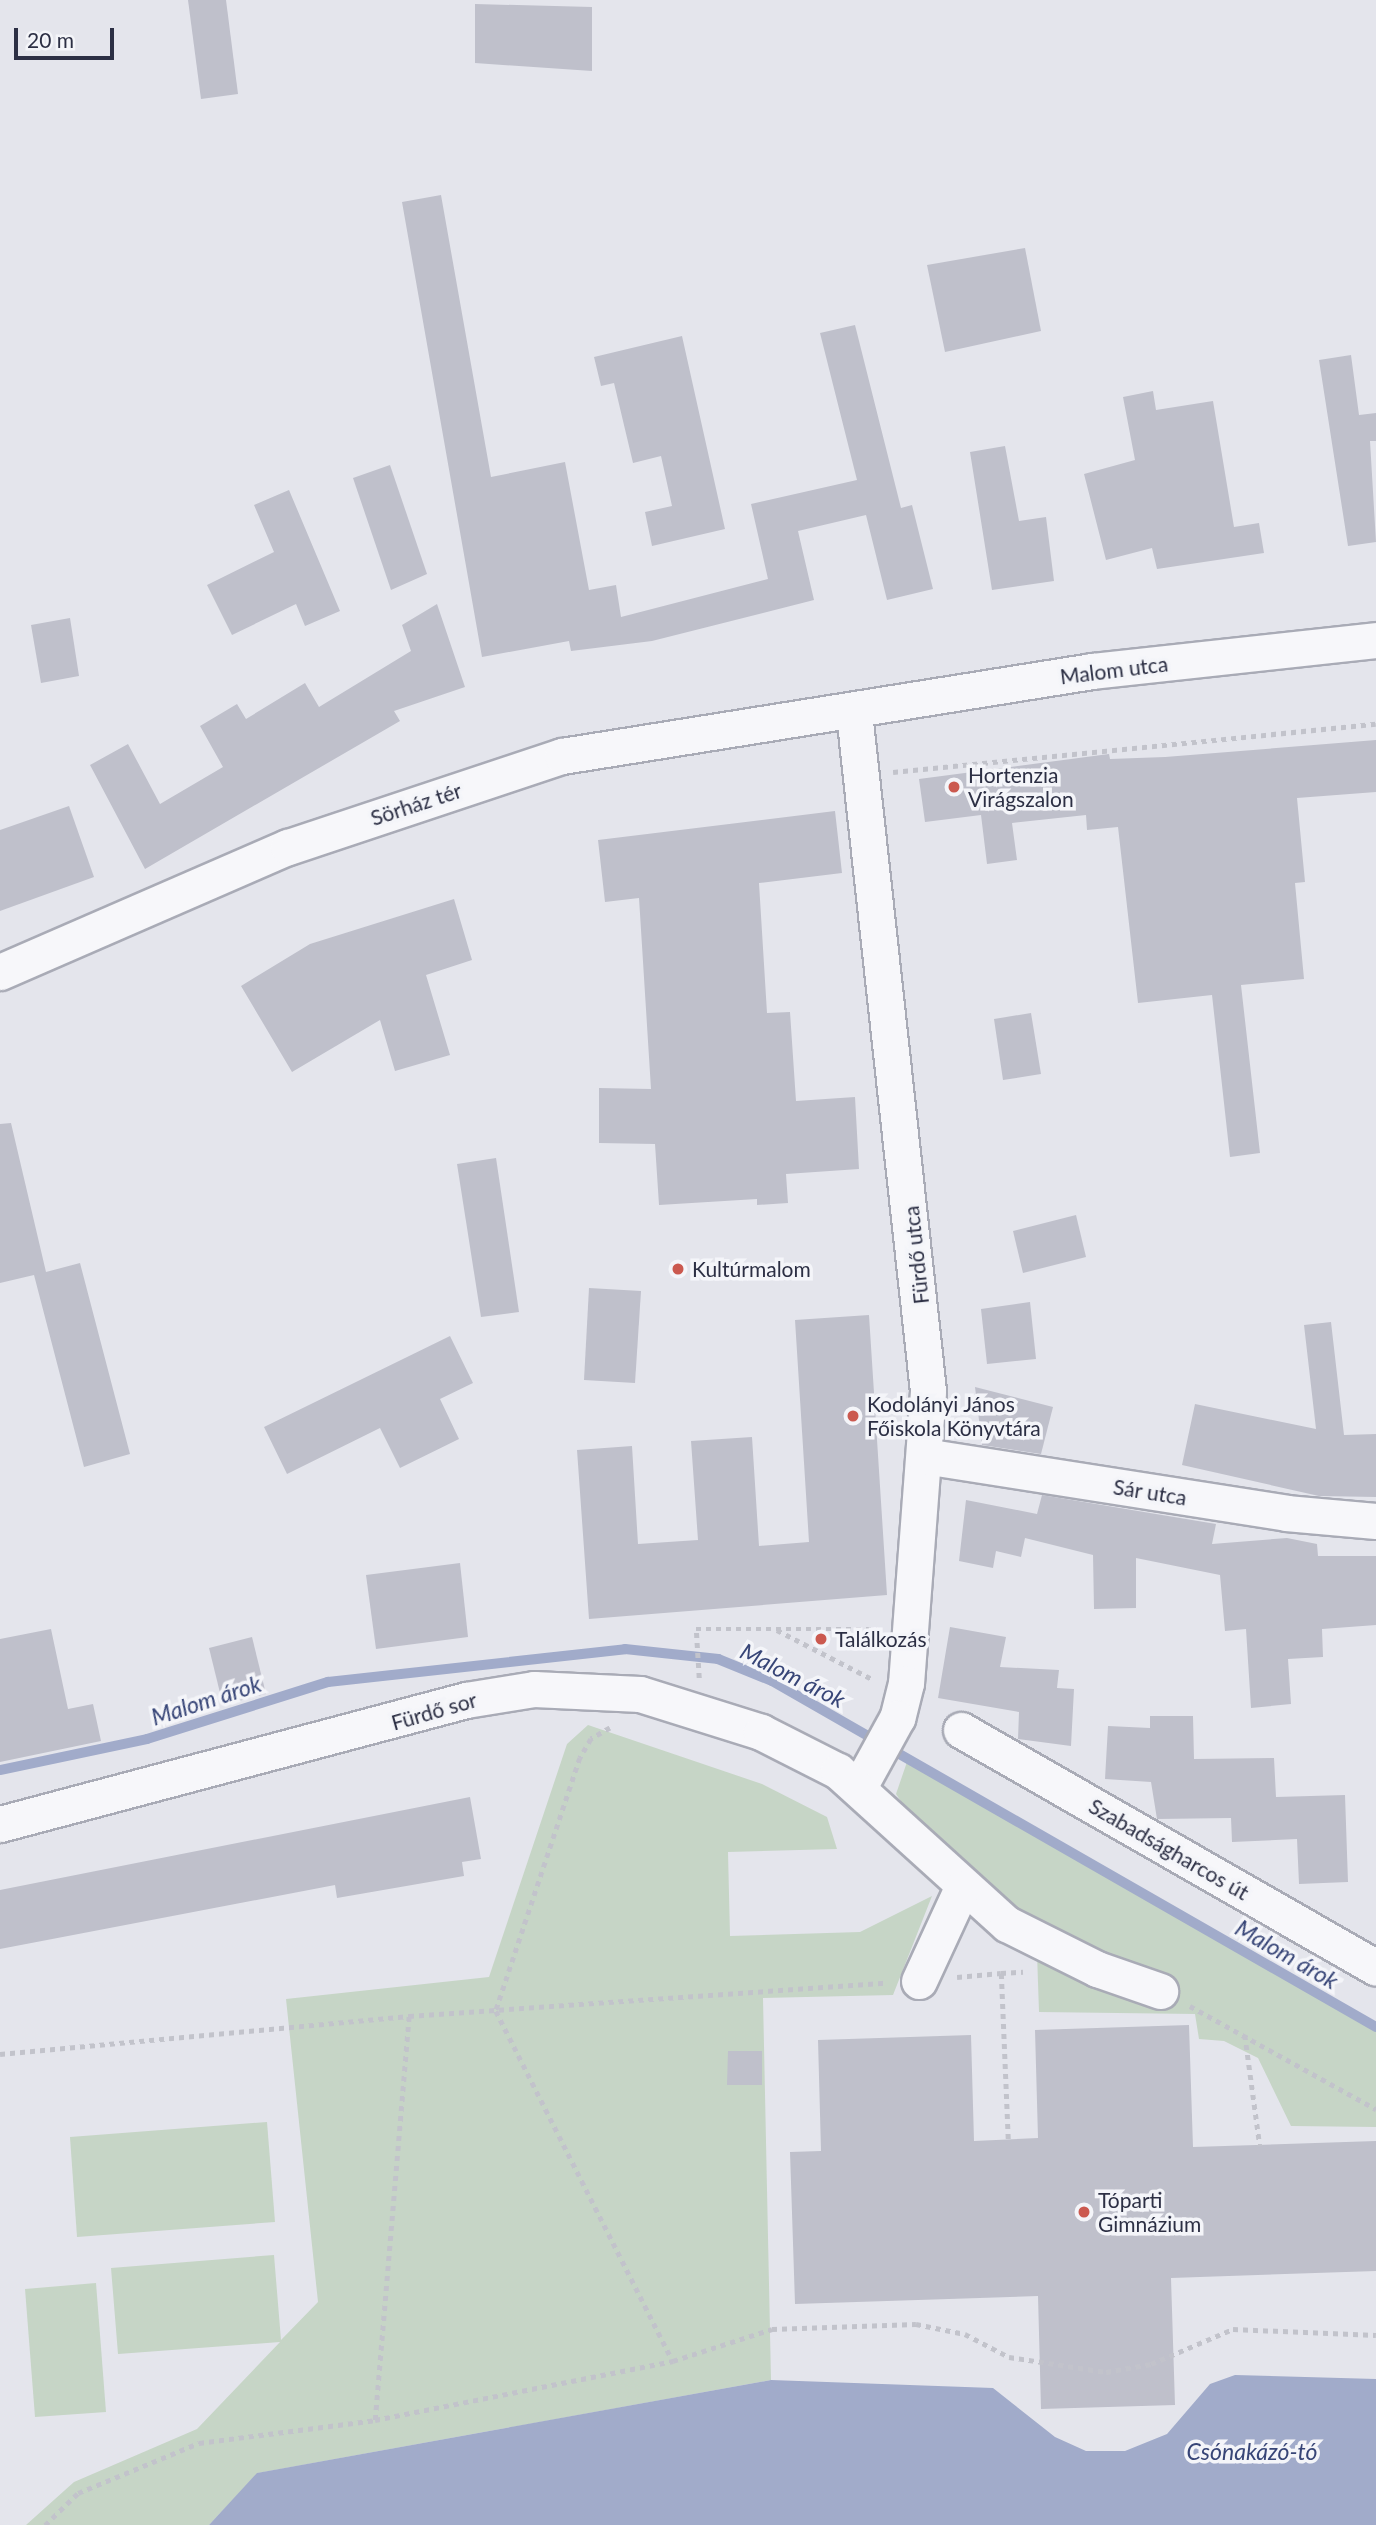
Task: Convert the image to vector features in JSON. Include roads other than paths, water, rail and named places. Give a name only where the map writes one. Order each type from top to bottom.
[{"type":"street","name":"Malom utca","points":[[854,713],[1092,671],[1376,640]]},
{"type":"street","name":"Fürdő utca","points":[[854,713],[921,1290],[924,1456],[912,1628],[900,1707],[867,1776]]},
{"type":"street","name":"Sörház tér","points":[[0,972],[288,847],[562,756],[854,713]]},
{"type":"street","name":"Sár utca","points":[[924,1456],[1308,1517],[1376,1521]]},
{"type":"street","name":"Fürdő sor","points":[[0,1824],[466,1700],[534,1689],[640,1694],[701,1710],[867,1776],[962,1888],[1007,1924],[1097,1969],[1160,1991]]},
{"type":"street","name":"Szabadságharcos út","points":[[961,1730],[1376,1968]]},
{"type":"street","points":[[919,1981],[962,1888]]},
{"type":"water","name":"Csónakázó-tó","points":[[1235,2375],[1376,2379],[1376,2525],[209,2525],[257,2473],[771,2380],[993,2388],[1055,2437],[1086,2451],[1125,2451],[1167,2434],[1210,2384]]},
{"type":"waterway","name":"Malom árok","points":[[0,1770],[147,1739],[328,1682],[625,1649],[718,1659],[772,1681],[1376,2027]]},
{"type":"place","name":"Hortenzia Virágszalon","points":[[954,787]]},
{"type":"place","name":"Kultúrmalom","points":[[678,1269]]},
{"type":"place","name":"Kodolányi János Főiskola Könyvtára","points":[[853,1416]]},
{"type":"place","name":"Találkozás","points":[[821,1639]]},
{"type":"place","name":"Tóparti Gimnázium","points":[[1084,2212]]}]
